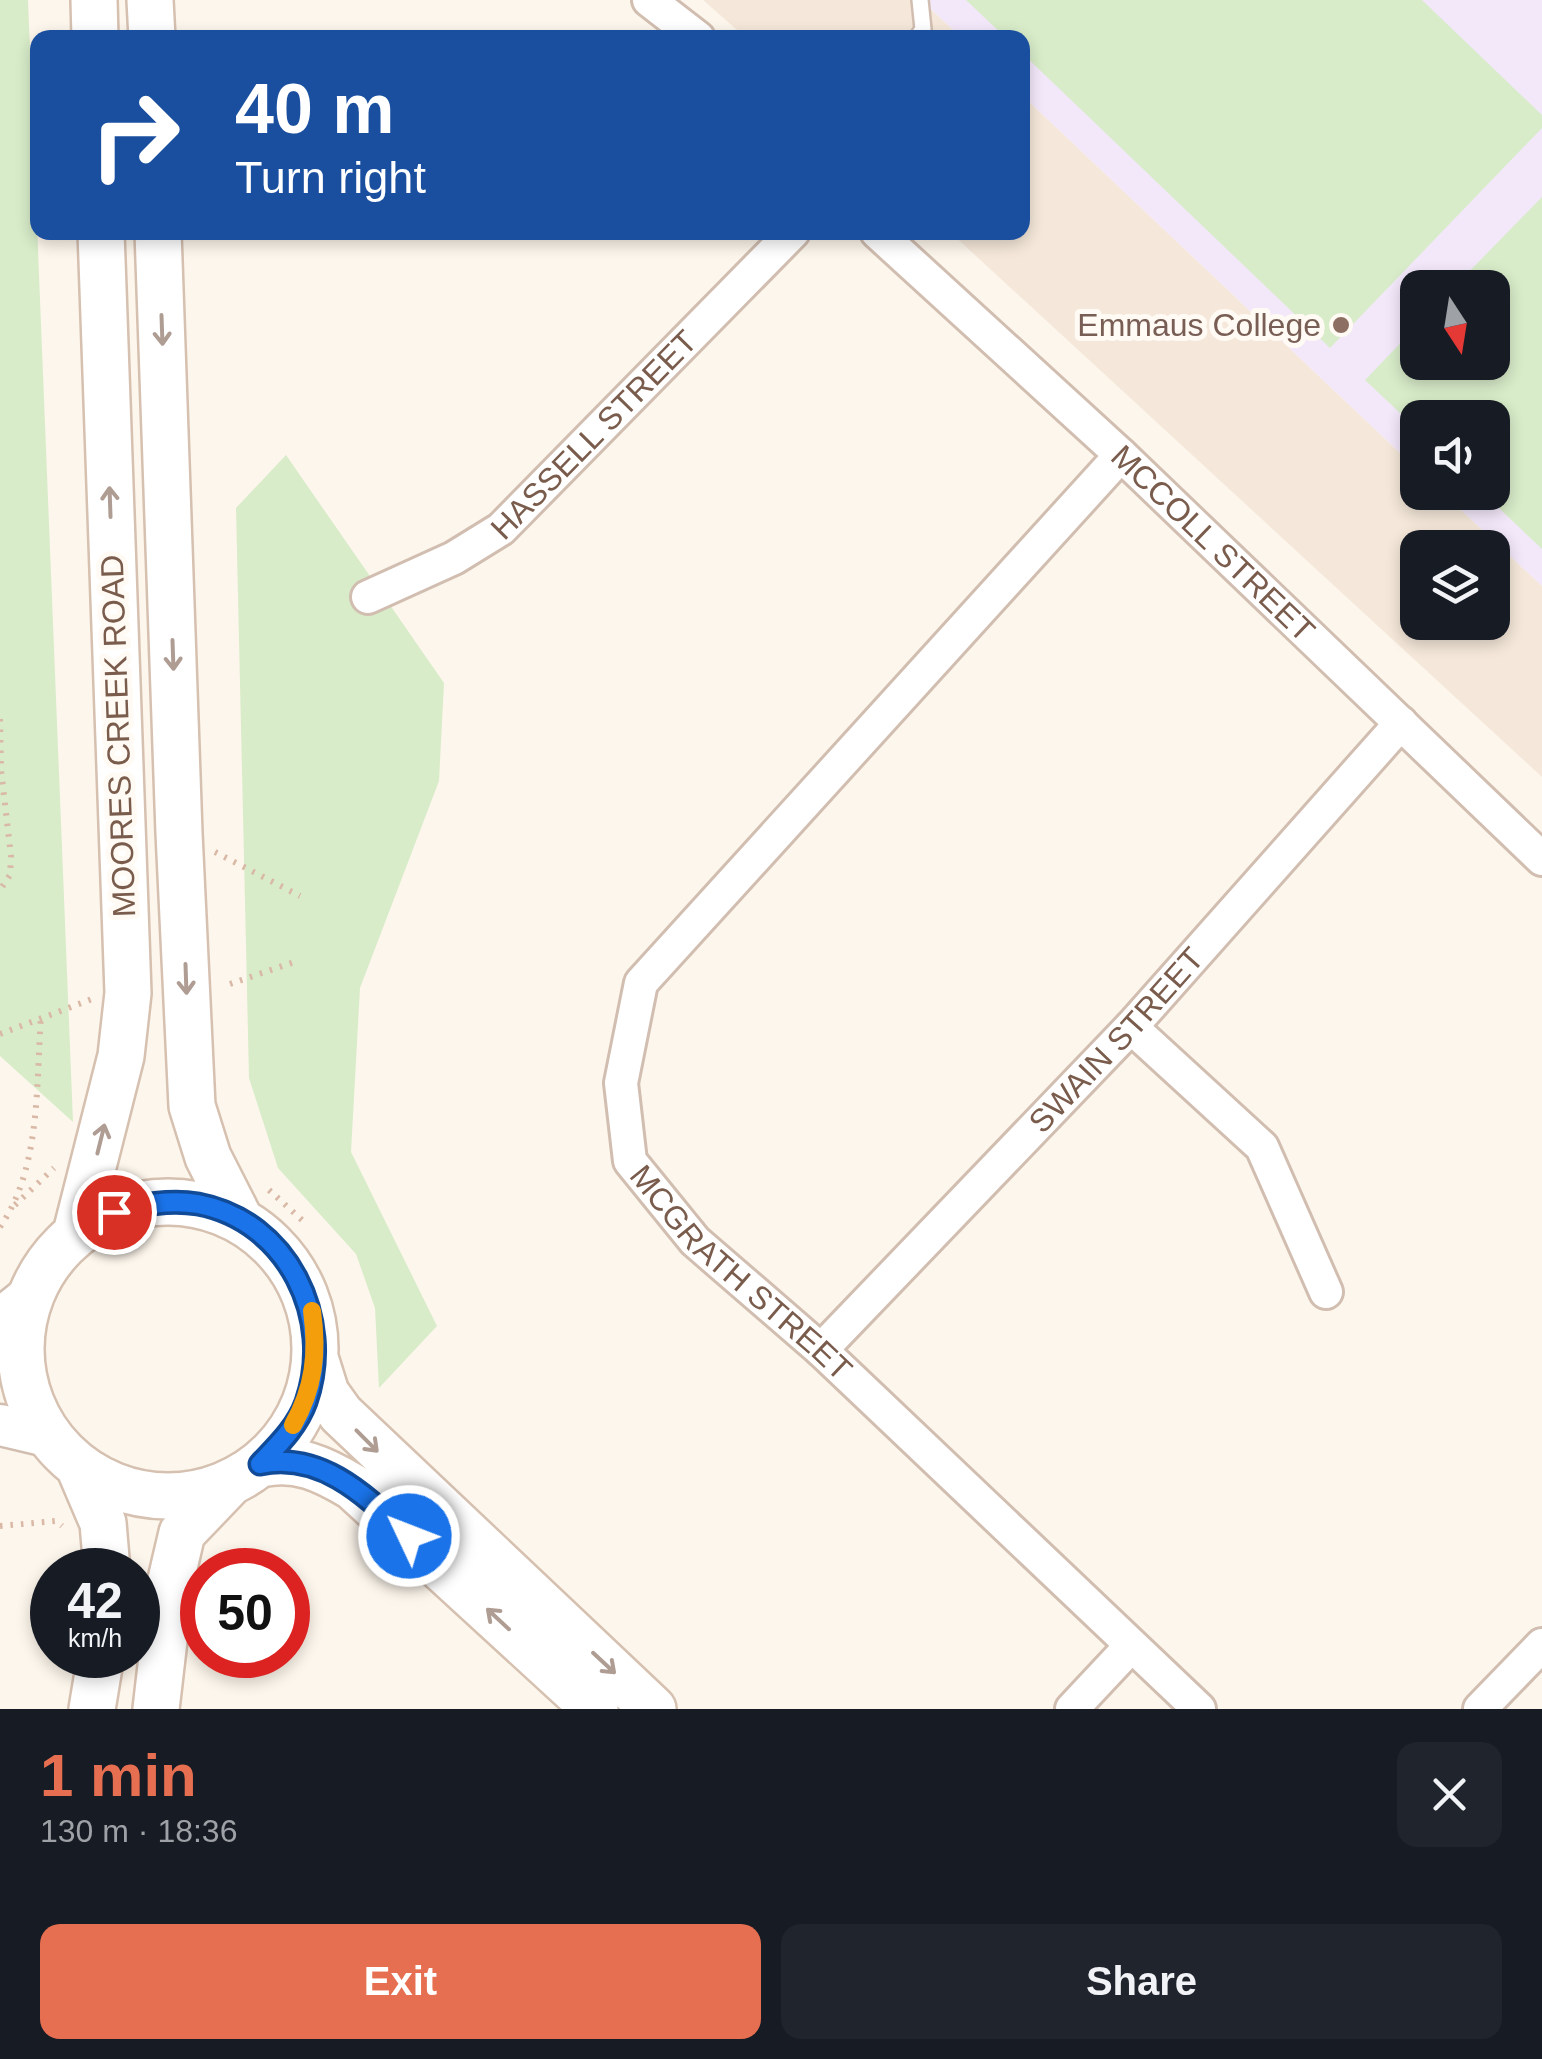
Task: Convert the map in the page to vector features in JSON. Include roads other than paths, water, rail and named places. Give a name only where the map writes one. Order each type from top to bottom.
[{"type":"main road","points":[[94,0],[95,30]]},
{"type":"main road","points":[[150,0],[152,30]]},
{"type":"main road","name":"MOORES CREEK ROAD","points":[[76,1233],[121,1056],[128,993],[101,240]]},
{"type":"main road","name":"MOORES CREEK ROAD","points":[[158,240],[178,834],[192,1106],[208,1157],[240,1220]]},
{"type":"main road","points":[[596,1709],[353,1487],[307,1464],[280,1460],[188,1495],[144,1494],[102,1482],[80,1467],[47,1436],[26,1392],[15,1307],[49,1261],[76,1233],[114,1212],[156,1202],[200,1204],[240,1220],[264,1237],[285,1258],[301,1284],[312,1311],[316,1361],[326,1393],[341,1414],[653,1709]]},
{"type":"main road","points":[[156,1709],[171,1580],[182,1533],[288,1434],[305,1404],[316,1361]]},
{"type":"main road","points":[[80,1467],[103,1523],[105,1548]]},
{"type":"main road","points":[[92,1709],[97,1678]]},
{"type":"street","points":[[649,0],[688,30]]},
{"type":"street","name":"HASSELL STREET","points":[[368,598],[454,558],[501,529],[785,240]]},
{"type":"street","name":"MCCOLL STREET","points":[[885,240],[1121,456],[1542,860]]},
{"type":"street","name":"MCGRATH STREET","points":[[1121,456],[641,984],[620,1082],[630,1161],[695,1240],[821,1350],[1199,1709]]},
{"type":"street","name":"SWAIN STREET","points":[[821,1350],[1131,1027],[1400,723]]},
{"type":"street","points":[[1131,1027],[1262,1147],[1326,1292]]},
{"type":"street","points":[[0,1425],[47,1436]]},
{"type":"street","points":[[1480,1709],[1542,1645]]},
{"type":"street","points":[[1072,1709],[1131,1646]]},
{"type":"lane","points":[[920,0],[922,30]]},
{"type":"place","name":"Emmaus College","points":[[1341,325]]}]
